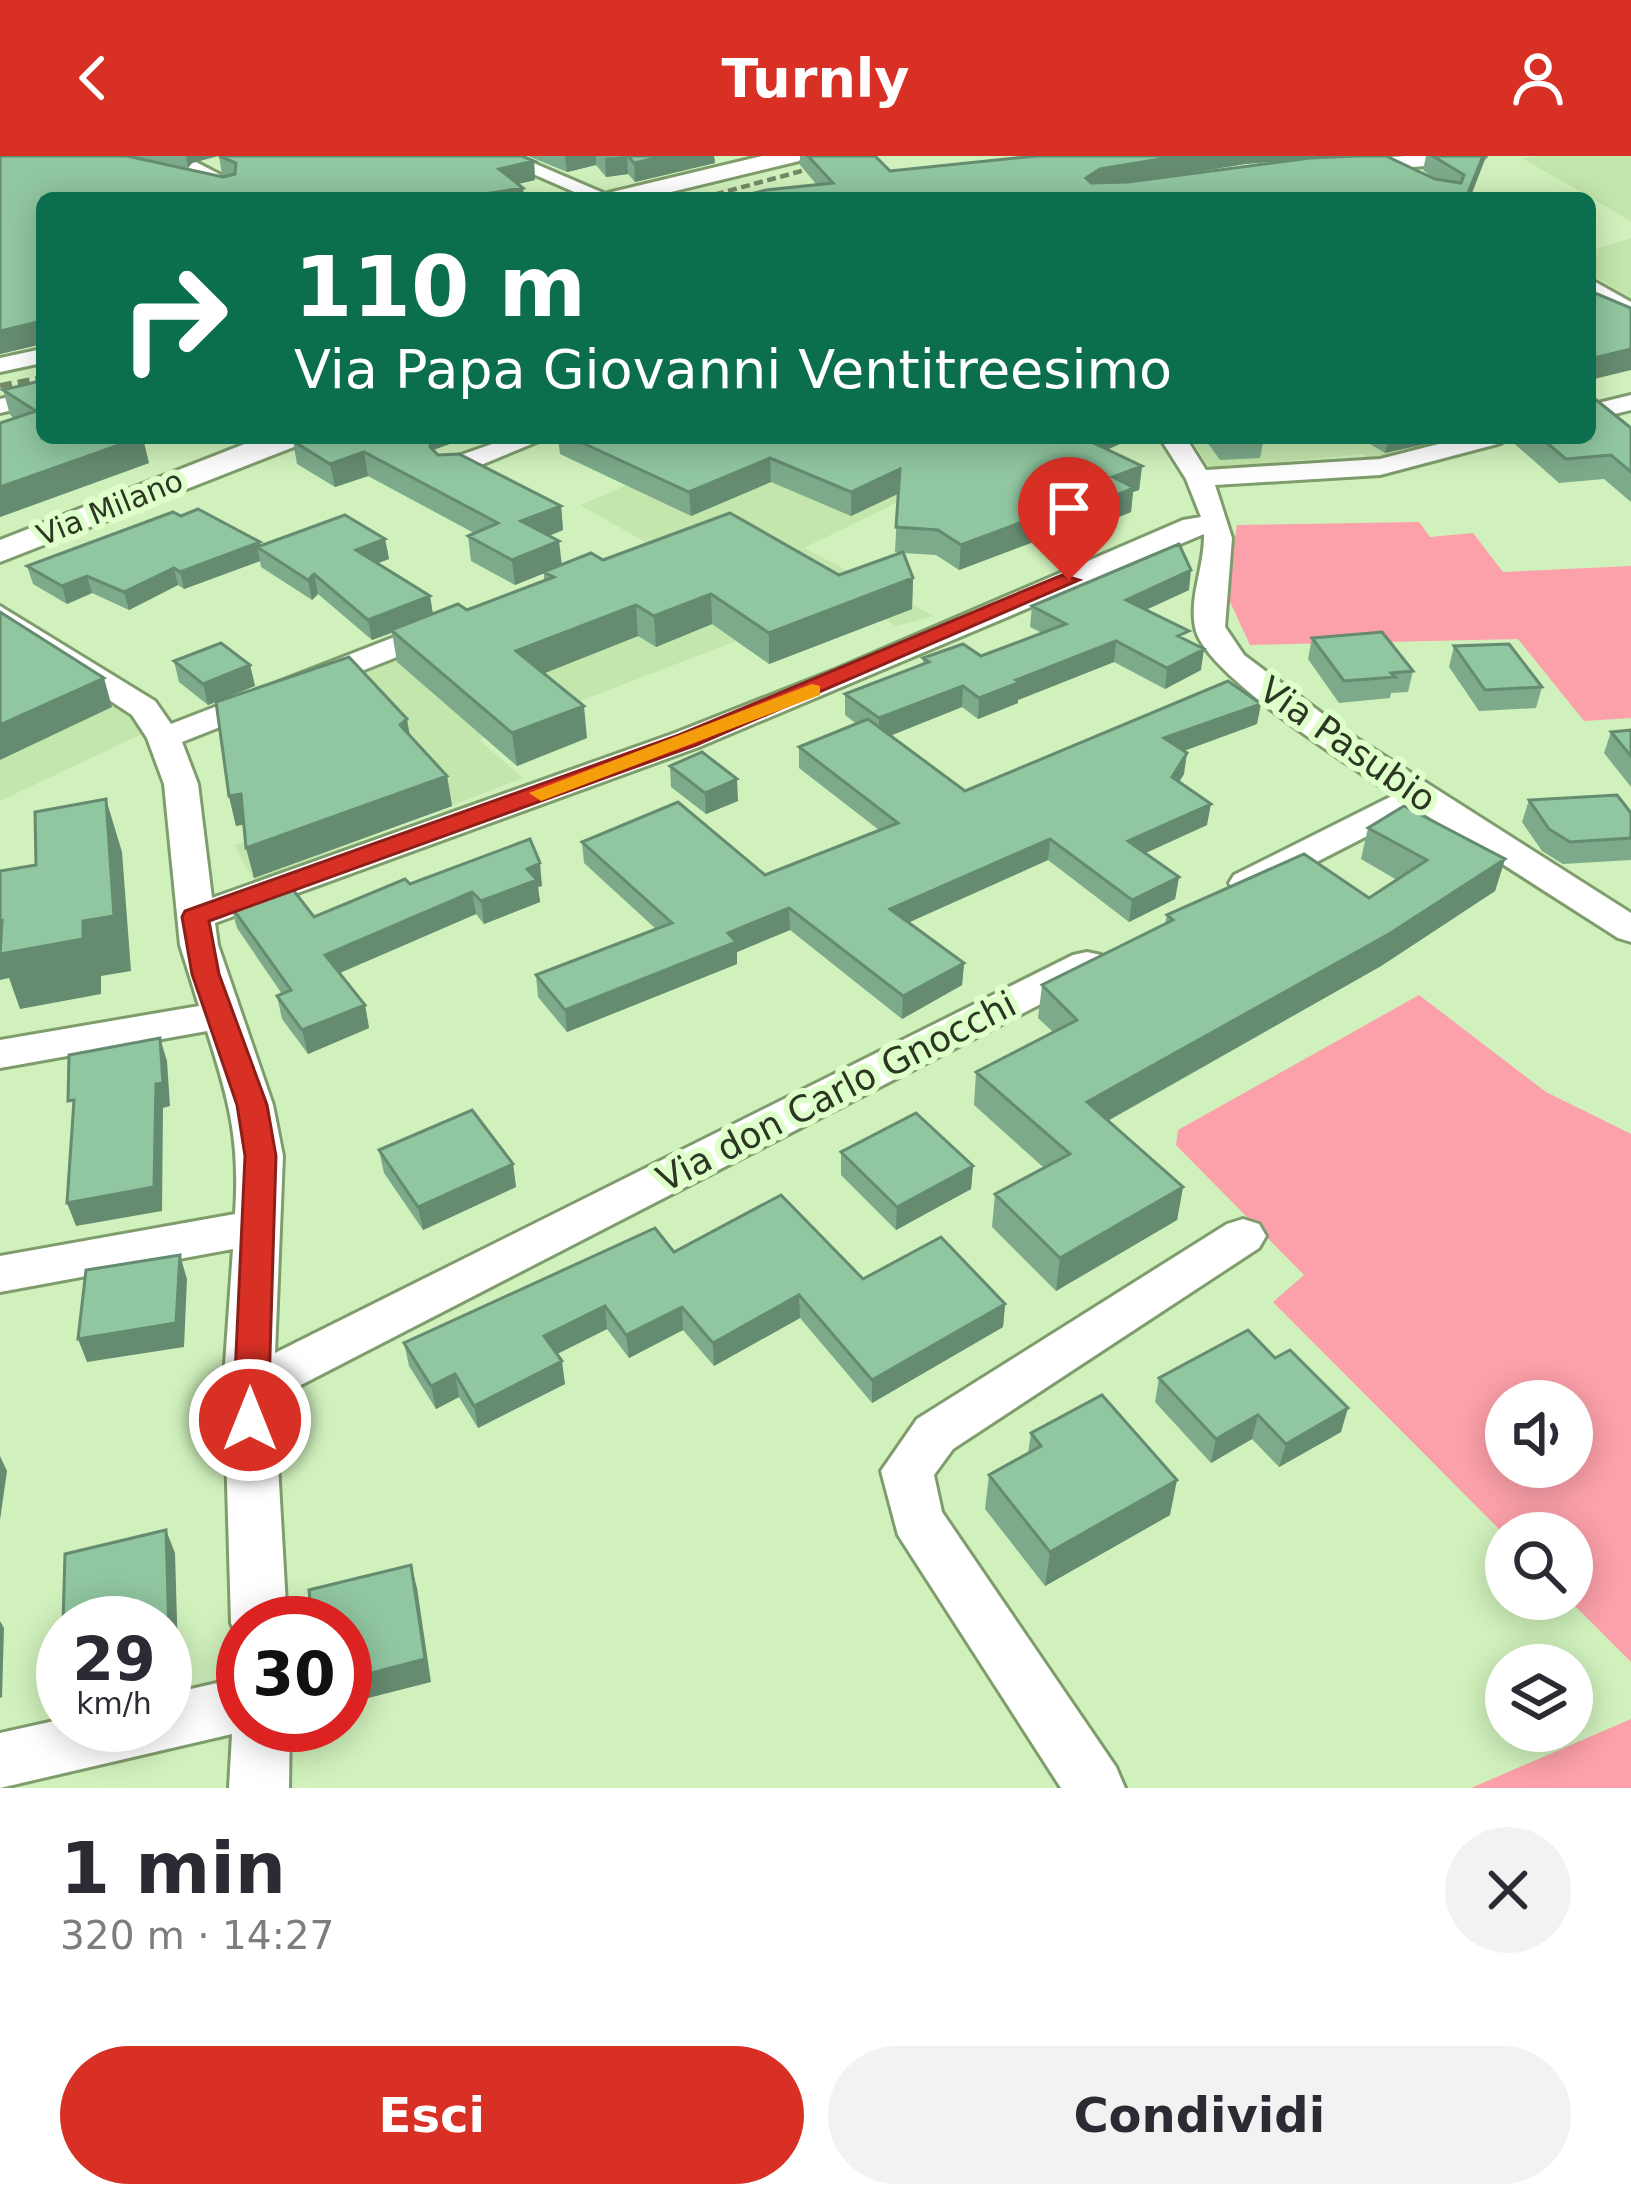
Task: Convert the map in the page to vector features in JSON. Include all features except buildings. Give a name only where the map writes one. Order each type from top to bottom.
[{"type":"street","points":[[641,192],[791,156]]},
{"type":"street","points":[[1328,167],[1475,156]]},
{"type":"street","points":[[503,157],[590,192]]},
{"type":"street","points":[[1390,163],[1428,186]]},
{"type":"street","points":[[157,165],[226,175],[247,192]]},
{"type":"street","points":[[134,169],[157,165],[226,175]]},
{"type":"street","points":[[1596,290],[1631,312]]},
{"type":"street","points":[[0,365],[36,357]]},
{"type":"street","points":[[0,406],[36,397]]},
{"type":"street","points":[[1596,411],[1631,402]]},
{"type":"street","name":"Via Milano","points":[[0,552],[273,444]]},
{"type":"street","points":[[450,468],[514,444]]},
{"type":"street","name":"Via Pasubio","points":[[1177,444],[1213,501],[1217,525],[1209,623],[1220,649],[1301,714],[1631,930]]},
{"type":"street","points":[[1199,478],[1275,477],[1380,466],[1468,444]]},
{"type":"street","points":[[195,917],[687,740],[848,676],[1193,526],[1217,525]]},
{"type":"street","points":[[0,615],[127,693],[157,722],[181,784],[206,974],[250,1100],[258,1139],[249,1379],[258,1596]]},
{"type":"street","points":[[164,738],[472,616]]},
{"type":"street","points":[[1215,899],[1421,795]]},
{"type":"street","name":"Via don Carlo Gnocchi","points":[[249,1379],[280,1373],[1130,942]]},
{"type":"street","points":[[0,1054],[220,1015]]},
{"type":"street","points":[[0,1274],[257,1227]]},
{"type":"street","points":[[1095,1788],[917,1519],[907,1471],[935,1433],[1243,1237]]},
{"type":"street","points":[[0,1762],[42,1752]]},
{"type":"street","points":[[259,1788],[260,1752]]},
{"type":"shaded area","points":[[1631,156],[1631,221],[1596,201],[1596,192],[1581,192],[1522,158]]},
{"type":"shaded area","points":[[1631,238],[1631,298],[1596,278],[1596,249]]},
{"type":"shaded area","points":[[725,444],[1017,444],[804,548],[934,616],[896,626],[848,598],[479,740],[523,778],[254,881],[234,845],[369,805],[279,701],[663,552],[580,505]]},
{"type":"shaded area","points":[[1195,444],[1432,444],[1369,460],[1363,454],[1210,469]]},
{"type":"shaded area","points":[[1419,522],[1430,537],[1473,533],[1503,572],[1631,566],[1631,718],[1584,721],[1518,639],[1250,645],[1226,593],[1237,525]]},
{"type":"shaded area","points":[[0,631],[120,704],[148,731],[0,801]]},
{"type":"shaded area","points":[[1419,995],[1546,1092],[1631,1134],[1631,1662],[1589,1620],[1593,1620],[1593,1512],[1485,1515],[1273,1302],[1304,1275],[1176,1145],[1178,1130]]},
{"type":"shaded area","points":[[1631,1719],[1631,1788],[1471,1788],[1554,1752],[1593,1752],[1593,1735]]},
{"type":"railway","points":[[724,192],[857,156]]},
{"type":"railway","points":[[0,386],[36,379]]},
{"type":"slow traffic","points":[[541,793],[812,691]]},
{"type":"route","points":[[250,1420],[261,1156],[252,1105],[206,974],[195,917],[687,740],[1069,580]]}]
